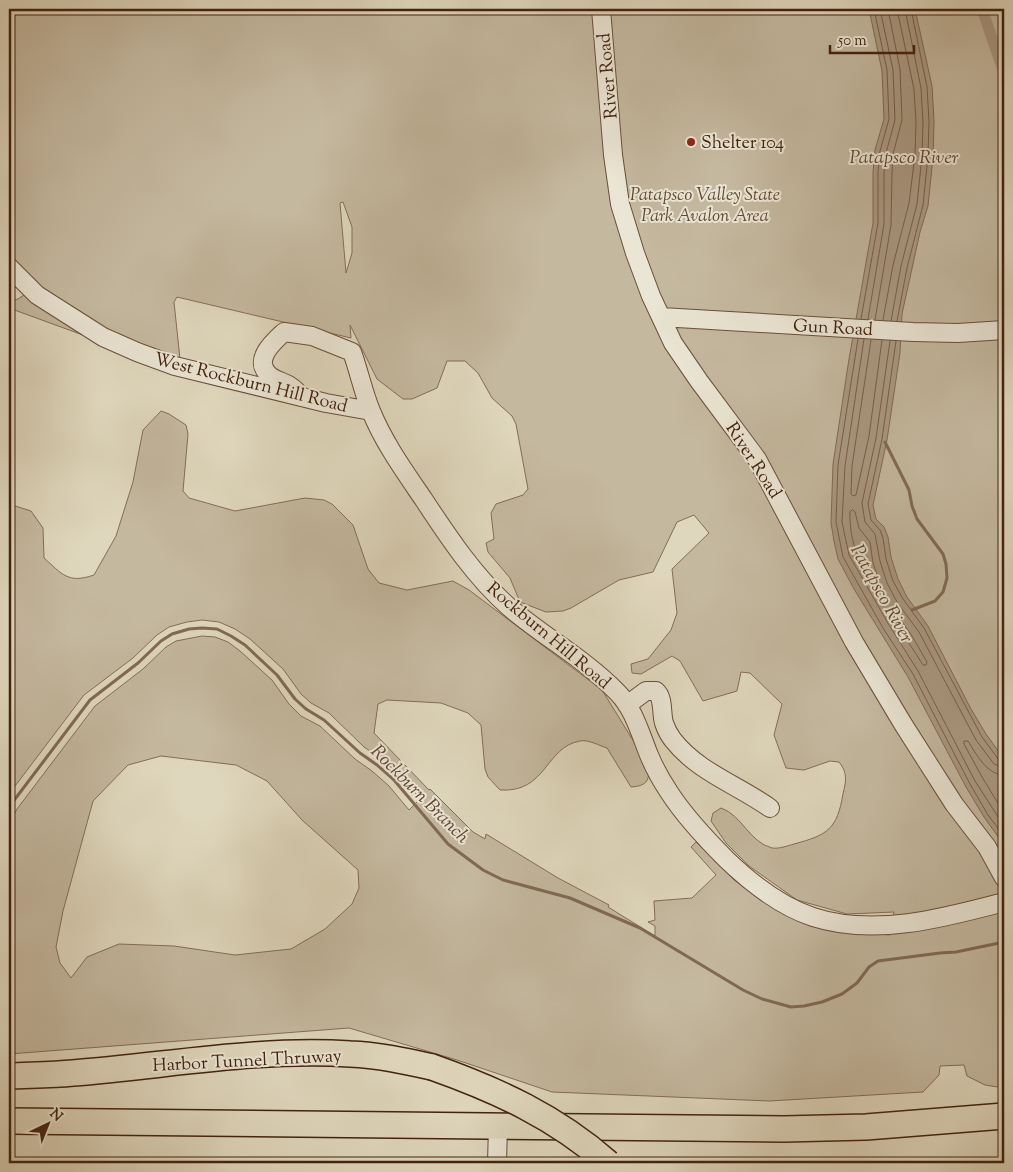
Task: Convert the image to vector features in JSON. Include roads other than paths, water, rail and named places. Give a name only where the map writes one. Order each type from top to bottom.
[{"type":"highway","name":"Harbor Tunnel Thruway","points":[[9,1076],[74,1073],[206,1059],[308,1053],[351,1054],[396,1059],[432,1067],[476,1082],[518,1101],[566,1131],[608,1163]]},
{"type":"highway","points":[[9,1121],[793,1129],[866,1127],[1004,1116]]},
{"type":"street","name":"River Road","points":[[601,9],[613,155],[620,204],[635,253],[673,343],[758,459],[854,642],[913,740],[954,804],[986,847],[1004,878]]},
{"type":"street","name":"West Rockburn Hill Road","points":[[9,267],[37,295],[103,337],[175,366],[302,397],[371,411]]},
{"type":"street","name":"Gun Road","points":[[661,317],[913,332],[1004,332]]},
{"type":"street","name":"Rockburn Hill Road","points":[[302,397],[292,387],[270,376],[263,368],[262,360],[270,345],[284,332],[312,336],[352,352],[371,411],[386,442],[447,535],[487,585],[508,605],[600,675],[620,695],[639,730],[650,758],[668,792],[690,821],[740,873],[768,894],[790,907],[814,917],[871,925],[956,915],[1004,902]]},
{"type":"street","points":[[627,706],[646,691],[656,691],[661,696],[664,724],[674,742],[711,774],[753,796],[770,808]]},
{"type":"street","points":[[497,1163],[498,1126]]},
{"type":"water","name":"Patapsco River","points":[[869,9],[915,9],[932,86],[934,121],[933,157],[928,206],[920,232],[902,314],[900,353],[887,440],[873,505],[876,519],[884,527],[888,537],[891,557],[898,579],[907,597],[928,626],[971,709],[1004,759],[1004,845],[966,787],[908,677],[854,589],[838,559],[831,523],[833,464],[873,223],[875,150],[884,119],[882,71]]},
{"type":"waterway","points":[[982,9],[1004,73]]},
{"type":"waterway","points":[[885,442],[909,490],[917,519],[943,554],[946,564],[947,578],[943,592],[935,601],[912,610]]},
{"type":"waterway","name":"Rockburn Branch","points":[[9,807],[90,700],[172,634],[189,629],[217,629],[245,645],[277,675],[295,699],[306,709],[324,720],[360,753],[394,780],[448,844],[483,870],[503,880],[570,898],[640,928],[743,990],[762,999],[791,1007],[822,1002],[842,994],[857,983],[869,967],[878,961],[956,952],[1004,942]]},
{"type":"place","name":"Shelter 104","points":[[691,142]]},
{"type":"park label","name":"Patapsco Valley State Park Avalon Area","points":[[705,204]]}]
